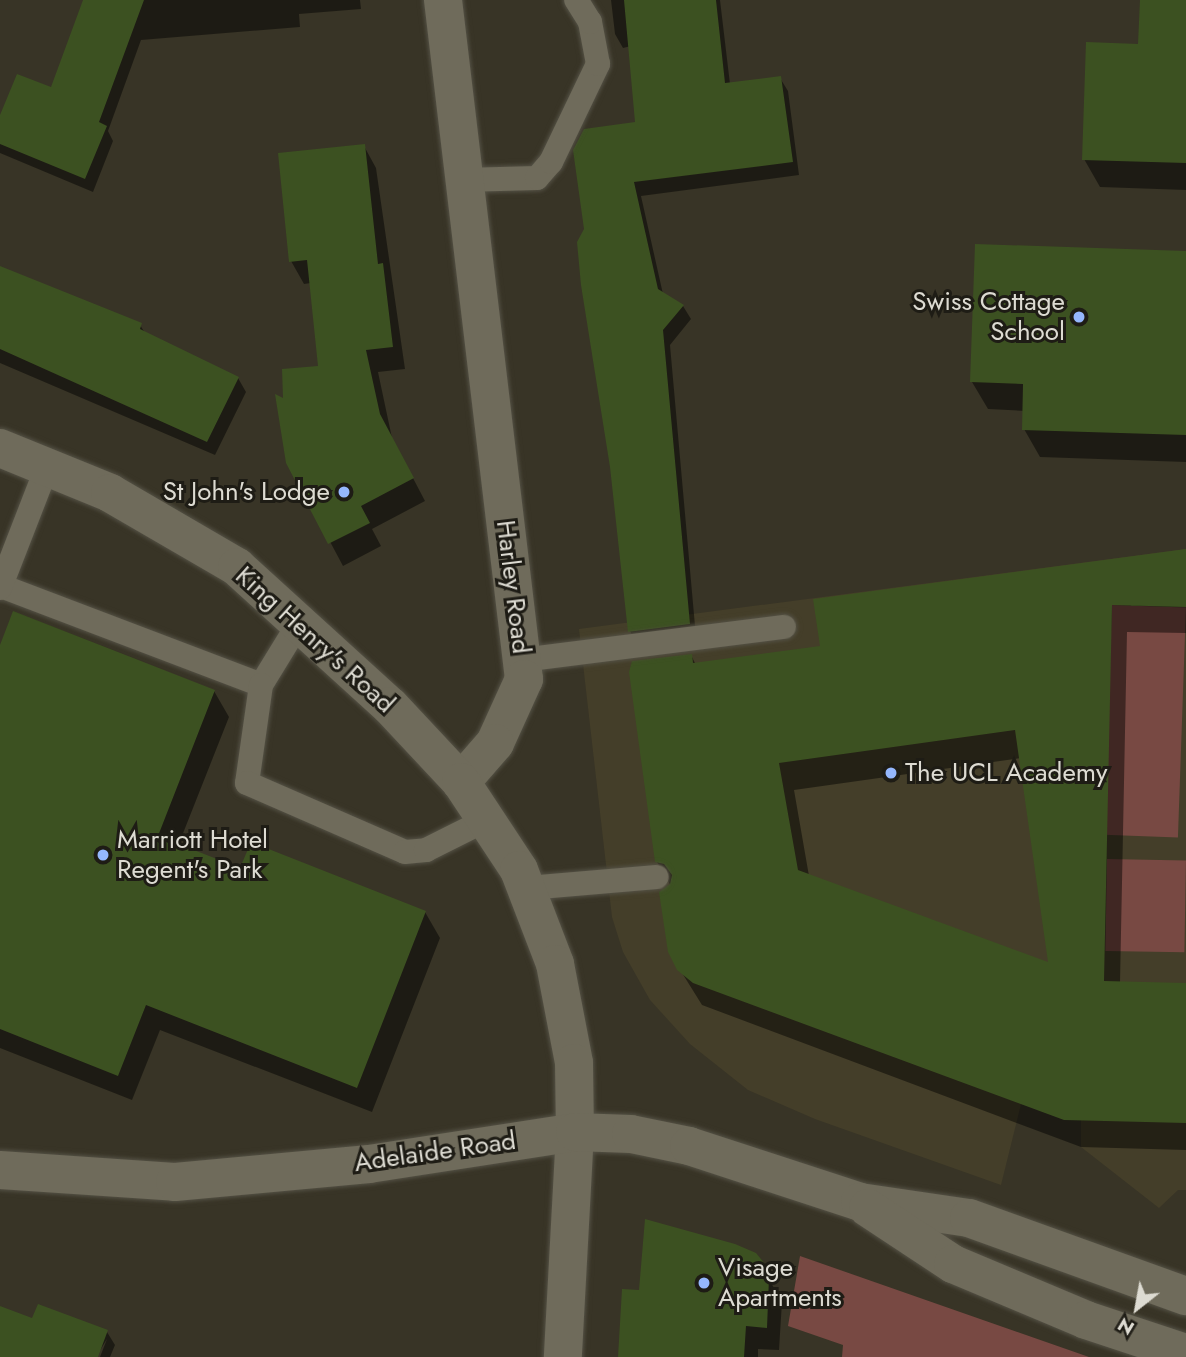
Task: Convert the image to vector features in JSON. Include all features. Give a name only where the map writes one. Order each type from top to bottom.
[{"type":"street","name":"Harley Road","points":[[443,0],[524,679],[512,712],[489,751],[461,782]]},
{"type":"street","name":"King Henry's Road","points":[[0,448],[110,493],[237,567],[390,706],[461,782]]},
{"type":"street","points":[[461,782],[528,888],[555,964],[571,1035],[575,1132],[563,1357]]},
{"type":"street","name":"Adelaide Road","points":[[0,1170],[175,1182],[369,1164],[575,1132],[631,1134],[689,1146],[860,1202],[969,1218],[1186,1296]]},
{"type":"street","name":"Adelaide Road","points":[[860,1202],[953,1264],[1086,1320],[1186,1353]]},
{"type":"lane","points":[[463,180],[537,178],[551,162],[597,64],[590,23],[576,0]]},
{"type":"lane","points":[[47,467],[0,587],[261,685]]},
{"type":"lane","points":[[299,623],[261,685],[247,783],[405,852],[426,850],[486,820]]},
{"type":"lane","points":[[522,660],[784,627]]},
{"type":"lane","points":[[528,888],[657,877]]},
{"type":"shaded area","name":"The UCL Academy","points":[[1186,549],[1186,1190],[1178,1190],[1159,1208],[1081,1147],[1081,1120],[1021,1104],[1001,1185],[815,1119],[748,1090],[690,1044],[650,1000],[623,952],[612,917],[579,629]]},
{"type":"shaded area","points":[[1112,605],[1186,608],[1178,837],[1104,835]]},
{"type":"shaded area","points":[[1107,859],[1186,860],[1184,952],[1105,951]]},
{"type":"shaded area","points":[[800,1256],[1089,1357],[842,1357],[843,1345],[788,1326]]},
{"type":"building","points":[[83,0],[144,0],[99,122],[107,126],[85,179],[0,144],[0,115],[17,74],[51,87]]},
{"type":"building","points":[[624,0],[716,0],[725,83],[781,76],[793,162],[634,182],[658,289],[684,305],[663,330],[690,624],[628,632],[610,467],[581,285],[577,242],[584,229],[573,150],[584,129],[635,122]]},
{"type":"building","points":[[1140,0],[1186,0],[1186,163],[1082,160],[1086,42],[1138,44]]},
{"type":"building","points":[[365,144],[378,264],[383,263],[393,347],[366,350],[380,414],[414,478],[361,506],[370,523],[328,544],[286,463],[275,394],[283,398],[282,369],[318,366],[307,260],[289,262],[278,153]]},
{"type":"building","name":"Swiss Cottage School","points":[[975,244],[1186,251],[1186,435],[1022,430],[1023,384],[970,382]]},
{"type":"building","points":[[0,266],[142,323],[140,329],[239,377],[207,442],[0,349]]},
{"type":"building","points":[[1186,549],[1186,607],[1112,605],[1104,981],[1186,983],[1186,1123],[1064,1120],[693,983],[677,970],[668,952],[659,892],[670,884],[672,875],[664,864],[655,862],[629,672],[632,661],[692,654],[693,663],[820,646],[813,599]],"holes":[[[1015,730],[1048,962],[798,870],[779,763]]]},
{"type":"building","name":"Marriott Hotel Regent's Park","points":[[13,611],[215,690],[158,836],[240,868],[251,842],[426,911],[357,1088],[146,1005],[118,1076],[0,1029],[0,645]]},
{"type":"building","name":"Visage Apartments","points":[[645,1219],[735,1244],[756,1253],[765,1264],[769,1278],[767,1328],[746,1326],[744,1357],[618,1357],[622,1289],[639,1290]]},
{"type":"building","points":[[38,1304],[108,1330],[98,1357],[0,1357],[0,1306],[32,1318]]},
{"type":"place","name":"Swiss Cottage School","points":[[1079,317]]},
{"type":"place","name":"St John's Lodge","points":[[344,492]]},
{"type":"place","name":"The UCL Academy","points":[[891,773]]},
{"type":"place","name":"Marriott Hotel Regent's Park","points":[[103,855]]},
{"type":"place","name":"Visage Apartments","points":[[704,1283]]}]
